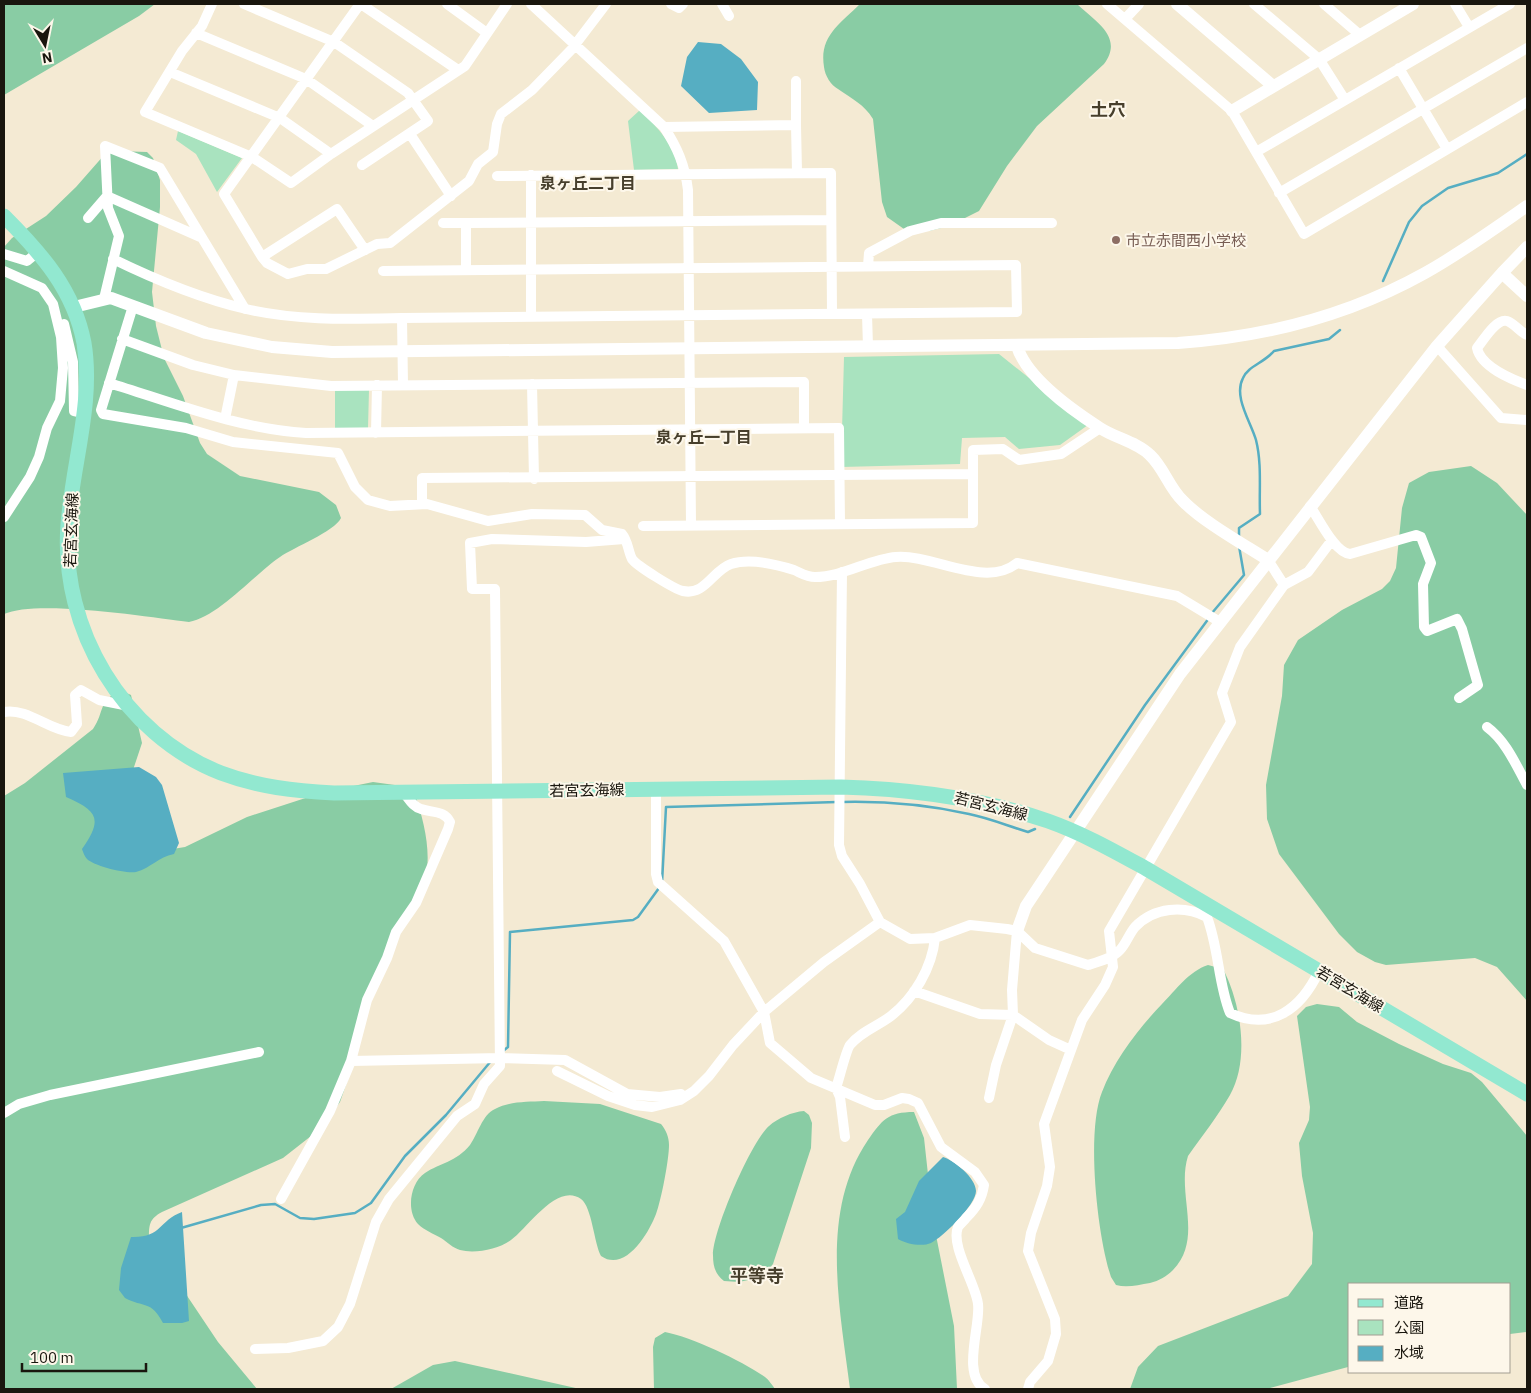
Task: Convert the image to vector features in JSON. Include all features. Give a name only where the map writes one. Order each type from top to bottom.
[{"type":"main road","name":"若宮玄海線","points":[[4,216],[38,252],[62,284],[74,306],[86,364],[83,413],[68,527],[71,582],[76,610],[92,652],[115,688],[129,706],[155,732],[181,751],[220,772],[243,780],[293,790],[334,793],[841,787],[890,788],[976,800],[1026,814],[1074,832],[1146,868],[1527,1094]]},
{"type":"street","points":[[212,4],[209,14],[145,112],[252,157],[291,182],[465,66],[507,4]]},
{"type":"street","points":[[244,4],[334,42],[414,99],[428,121],[362,165]]},
{"type":"street","points":[[458,70],[361,4],[224,194],[262,257],[288,274],[307,268],[326,269],[377,244],[390,243],[469,181],[478,164],[493,152],[497,124],[501,114],[532,90],[575,43],[606,4]]},
{"type":"street","points":[[447,4],[487,32]]},
{"type":"street","points":[[531,4],[664,127],[678,148],[686,174],[691,525]]},
{"type":"street","points":[[671,4],[679,8],[683,4]]},
{"type":"street","points":[[722,4],[729,16]]},
{"type":"street","points":[[1107,4],[1232,111],[1304,234],[1527,102]]},
{"type":"street","points":[[1125,19],[1139,4]]},
{"type":"street","points":[[1177,4],[1273,86]]},
{"type":"street","points":[[1254,4],[1319,59],[1346,100]]},
{"type":"street","points":[[1324,4],[1360,34]]},
{"type":"street","points":[[1455,4],[1469,27]]},
{"type":"street","points":[[1256,152],[1510,4]]},
{"type":"street","points":[[1232,111],[1406,5]]},
{"type":"street","points":[[196,33],[306,79],[373,126]]},
{"type":"street","points":[[1279,193],[1527,48]]},
{"type":"street","points":[[1399,68],[1446,149]]},
{"type":"street","points":[[170,72],[280,118],[331,154]]},
{"type":"street","points":[[796,81],[797,172]]},
{"type":"street","points":[[664,127],[796,126]]},
{"type":"street","points":[[410,134],[451,196]]},
{"type":"street","points":[[104,299],[119,236],[108,208],[105,146],[160,168],[200,237],[246,309]]},
{"type":"street","points":[[497,176],[831,173],[832,314]]},
{"type":"street","points":[[530,175],[531,315]]},
{"type":"street","points":[[88,218],[107,196]]},
{"type":"street","points":[[107,196],[200,237]]},
{"type":"street","points":[[74,306],[104,299],[119,300],[206,333],[272,347],[332,352],[1178,344],[1245,336],[1287,327],[1351,308],[1417,277],[1452,257],[1527,206]]},
{"type":"street","points":[[262,257],[336,209],[365,250]]},
{"type":"street","points":[[443,224],[832,220]]},
{"type":"street","points":[[466,223],[466,270]]},
{"type":"street","points":[[868,266],[869,253],[926,225],[941,223],[1052,223]]},
{"type":"street","points":[[989,1098],[996,1065],[1013,1015],[1012,990],[1017,931],[1026,906],[1180,674],[1437,346],[1527,247]]},
{"type":"street","points":[[4,254],[27,261],[38,252]]},
{"type":"street","points":[[113,259],[186,292],[246,309],[302,317],[402,318],[531,315],[1017,312],[1016,265],[383,271]]},
{"type":"street","points":[[4,271],[42,288],[53,304],[66,331],[74,362],[74,411],[83,413]]},
{"type":"street","points":[[1502,273],[1527,296]]},
{"type":"street","points":[[4,517],[30,477],[39,457],[47,428],[60,401],[63,355],[53,304]]},
{"type":"street","points":[[133,306],[109,383],[102,410],[103,414],[186,428],[233,442],[338,452],[354,487],[368,500],[390,506],[422,504],[488,521],[532,514],[586,515],[602,530],[622,534],[632,558],[638,564],[682,591],[698,590],[724,568],[748,561],[783,567],[813,577],[842,572],[895,557],[924,559],[982,573],[1001,572],[1016,564],[1030,565],[1177,596],[1220,622]]},
{"type":"street","points":[[867,314],[868,347]]},
{"type":"street","points":[[402,318],[402,385]]},
{"type":"street","points":[[1527,335],[1508,321],[1503,320],[1477,348],[1479,355],[1497,370],[1527,385]]},
{"type":"street","points":[[122,338],[192,365],[234,375],[331,386],[804,382],[804,428]]},
{"type":"street","points":[[1018,346],[1021,358],[1029,371],[1100,428],[1149,454],[1164,470],[1183,502],[1268,560],[1284,585]]},
{"type":"street","points":[[1437,346],[1501,418],[1527,420]]},
{"type":"street","points":[[225,419],[234,375]]},
{"type":"street","points":[[109,383],[225,419],[279,432],[376,433],[839,428],[840,524]]},
{"type":"street","points":[[532,384],[534,478]]},
{"type":"street","points":[[376,433],[377,385]]},
{"type":"street","points":[[643,526],[973,523],[973,450],[1003,449],[1019,460],[1061,454],[1100,428]]},
{"type":"street","points":[[422,504],[422,478],[973,474]]},
{"type":"street","points":[[1310,506],[1339,550],[1350,554],[1400,539],[1421,536],[1431,563],[1423,584],[1424,627],[1427,631],[1433,630],[1457,619],[1462,629],[1478,685],[1459,698]]},
{"type":"street","points":[[255,1348],[288,1348],[323,1341],[338,1327],[350,1304],[376,1222],[389,1199],[457,1116],[475,1104],[484,1084],[500,1066],[495,589],[472,589],[470,543],[492,539],[586,542],[625,538]]},
{"type":"street","points":[[1028,1389],[1030,1382],[1048,1361],[1056,1334],[1056,1319],[1028,1251],[1031,1233],[1048,1186],[1050,1167],[1044,1124],[1060,1086],[1082,1020],[1105,985],[1113,967],[1109,931],[1231,722],[1223,699],[1223,689],[1240,647],[1284,585],[1308,572],[1332,540]]},
{"type":"street","points":[[842,572],[839,845],[842,856],[860,884],[880,922],[910,940],[935,938],[970,925],[1017,931],[1035,948],[1088,965],[1113,955],[1120,950],[1135,927],[1153,914],[1183,909],[1196,912],[1208,917],[1216,940],[1225,1002],[1230,1013],[1245,1020],[1264,1020],[1279,1017],[1296,1005],[1314,982],[1319,971]]},
{"type":"street","points":[[4,712],[25,714],[62,731],[71,732],[77,724],[76,695],[81,690],[99,700],[129,706]]},
{"type":"street","points":[[1487,727],[1496,734],[1505,747],[1527,785]]},
{"type":"street","points":[[656,789],[656,874],[658,882],[724,941],[764,1012],[770,1043],[811,1078],[875,1105],[884,1105],[902,1098],[918,1103],[941,1147],[975,1172],[984,1185],[982,1198],[958,1227],[958,1243],[978,1305],[973,1351],[976,1375],[981,1387],[985,1389]]},
{"type":"street","points":[[281,1199],[330,1111],[351,1061],[367,1000],[387,958],[396,932],[416,903],[450,822],[443,814],[420,809],[404,793]]},
{"type":"street","points":[[557,1071],[608,1096],[635,1105],[665,1104],[680,1100],[694,1091],[764,1012],[824,962],[880,922]]},
{"type":"street","points":[[845,1137],[840,1098],[836,1088],[849,1045],[892,1016],[914,991],[930,962],[935,938]]},
{"type":"street","points":[[914,991],[980,1014],[1013,1015],[1049,1040],[1071,1050]]},
{"type":"street","points":[[4,1114],[19,1104],[50,1095],[259,1052]]},
{"type":"street","points":[[351,1061],[501,1058],[565,1060],[627,1094],[642,1097],[660,1097],[694,1091]]},
{"type":"green space","points":[[4,4],[155,4],[139,16],[4,95]]},
{"type":"green space","points":[[860,4],[1077,4],[1105,31],[1111,46],[1104,64],[1037,126],[1007,166],[979,211],[949,226],[929,231],[904,229],[887,217],[882,202],[873,119],[862,106],[833,85],[827,77],[825,70],[823,56],[828,39],[833,31]]},
{"type":"green space","points":[[640,110],[669,144],[678,169],[634,170],[628,121]]},
{"type":"green space","points":[[178,131],[242,158],[217,192],[196,154],[176,140]]},
{"type":"green space","points":[[117,151],[147,152],[153,158],[160,180],[160,207],[152,292],[156,326],[164,358],[183,396],[200,443],[207,454],[240,476],[319,492],[336,505],[341,518],[330,529],[270,564],[224,604],[212,612],[189,622],[94,610],[41,608],[4,614],[4,247],[12,238],[46,216],[76,187],[105,154]]},
{"type":"green space","points":[[999,354],[1088,425],[1060,445],[1019,449],[1005,437],[962,438],[960,464],[841,467],[844,357]]},
{"type":"green space","points":[[335,390],[369,390],[368,428],[335,428]]},
{"type":"green space","points":[[1471,466],[1497,483],[1527,515],[1527,1001],[1497,967],[1475,958],[1386,965],[1375,962],[1357,952],[1339,934],[1279,854],[1267,819],[1266,785],[1282,696],[1284,665],[1298,640],[1342,610],[1382,589],[1390,581],[1396,568],[1402,508],[1409,483],[1429,472]]},
{"type":"green space","points":[[122,691],[131,695],[142,743],[132,773],[148,853],[185,847],[247,817],[324,792],[373,782],[402,786],[415,794],[424,826],[428,859],[425,881],[376,972],[353,1065],[340,1102],[320,1129],[283,1158],[162,1212],[154,1217],[151,1223],[149,1239],[218,1342],[257,1389],[4,1389],[4,796],[25,783],[93,729],[105,702],[114,694]]},
{"type":"green space","points":[[1208,965],[1223,969],[1234,998],[1241,1032],[1240,1065],[1236,1081],[1225,1103],[1188,1156],[1185,1170],[1185,1185],[1188,1230],[1187,1244],[1182,1257],[1171,1272],[1157,1281],[1133,1286],[1116,1285],[1111,1277],[1101,1236],[1095,1184],[1095,1132],[1097,1110],[1102,1092],[1120,1056],[1145,1023],[1189,976]]},
{"type":"green space","points":[[1317,1004],[1339,1007],[1357,1022],[1399,1044],[1443,1064],[1471,1073],[1482,1082],[1527,1136],[1527,1332],[1511,1334],[1511,1283],[1348,1283],[1348,1367],[1266,1389],[1130,1389],[1138,1367],[1158,1346],[1288,1296],[1312,1264],[1313,1233],[1302,1176],[1299,1143],[1309,1120],[1310,1107],[1297,1016],[1306,1007]]},
{"type":"green space","points":[[544,1101],[600,1104],[661,1124],[667,1134],[669,1152],[660,1200],[653,1222],[635,1248],[619,1259],[610,1260],[601,1256],[588,1209],[581,1199],[572,1195],[553,1201],[511,1240],[487,1250],[466,1251],[457,1249],[418,1224],[412,1212],[411,1197],[416,1183],[425,1173],[454,1159],[465,1151],[487,1116],[495,1109],[513,1103]]},
{"type":"green space","points":[[804,1111],[809,1115],[812,1123],[811,1148],[773,1264],[762,1277],[739,1282],[724,1281],[718,1276],[714,1266],[715,1243],[726,1207],[743,1167],[761,1135],[769,1126],[785,1116]]},
{"type":"green space","points":[[905,1112],[914,1112],[924,1138],[933,1220],[954,1326],[957,1389],[850,1389],[838,1294],[838,1229],[843,1198],[853,1168],[877,1127],[886,1118]]},
{"type":"green space","points":[[665,1332],[702,1344],[730,1357],[765,1377],[775,1389],[654,1389],[653,1347],[655,1338]]},
{"type":"green space","points":[[455,1361],[580,1389],[391,1389],[433,1365]]},
{"type":"water","points":[[698,42],[721,44],[741,59],[758,82],[757,110],[709,113],[681,86],[687,57]]},
{"type":"water","points":[[139,767],[156,777],[162,785],[179,843],[174,854],[136,872],[118,871],[91,862],[87,859],[82,849],[93,830],[94,817],[85,807],[66,797],[63,773]]},
{"type":"water","points":[[943,1157],[968,1175],[975,1186],[975,1197],[958,1220],[931,1243],[919,1245],[901,1241],[898,1239],[896,1219],[905,1212],[919,1181]]},
{"type":"water","points":[[182,1212],[189,1321],[163,1323],[151,1308],[125,1298],[119,1290],[121,1268],[131,1237],[149,1235]]},
{"type":"waterway","points":[[1383,281],[1409,222],[1422,206],[1448,188],[1498,173],[1527,154]]},
{"type":"waterway","points":[[1239,536],[1239,528],[1260,514],[1259,458],[1256,440],[1241,401],[1240,385],[1243,378],[1249,370],[1266,359],[1274,351],[1329,339],[1340,330]]},
{"type":"waterway","points":[[1212,613],[1244,575],[1239,546]]},
{"type":"waterway","points":[[1070,817],[1145,705],[1209,618]]},
{"type":"waterway","points":[[662,883],[666,807],[837,802]]},
{"type":"waterway","points":[[842,802],[874,802],[938,808],[976,816],[1028,832],[1035,829]]},
{"type":"waterway","points":[[503,1051],[508,1047],[510,932],[633,920],[638,917],[659,888]]},
{"type":"waterway","points":[[181,1228],[261,1205],[275,1204],[300,1218],[314,1219],[355,1213],[371,1203],[405,1156],[446,1115],[491,1061]]},
{"type":"place","name":"市立赤間西小学校","points":[[1116,240]]},
{"type":"district","name":"土穴","points":[[1108,109]]},
{"type":"district","name":"泉ヶ丘二丁目","points":[[588,183]]},
{"type":"district","name":"泉ヶ丘一丁目","points":[[704,437]]},
{"type":"district","name":"平等寺","points":[[757,1275]]}]
